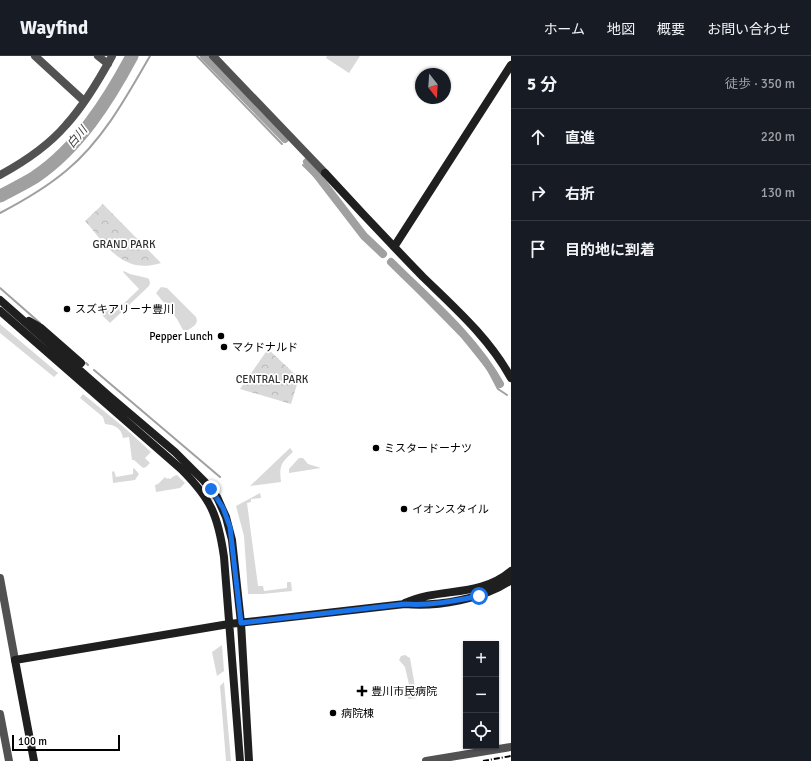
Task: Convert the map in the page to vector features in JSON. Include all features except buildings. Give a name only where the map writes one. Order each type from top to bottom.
[{"type":"street","points":[[35,56],[84,101]]},
{"type":"street","points":[[98,56],[108,64]]},
{"type":"street","points":[[0,175],[21,163],[45,145],[66,125],[84,101],[112,56]]},
{"type":"street","points":[[213,56],[394,247],[472,326],[493,350],[511,378]]},
{"type":"street","points":[[394,247],[511,65]]},
{"type":"street","points":[[0,300],[175,452],[211,489],[223,508],[230,527],[241,623],[249,761]]},
{"type":"street","points":[[10,309],[41,328],[81,362]]},
{"type":"street","points":[[0,311],[181,469],[203,493],[213,511],[221,541],[240,761]]},
{"type":"street","points":[[405,604],[417,598],[458,593],[482,588],[505,577],[511,571]]},
{"type":"street","points":[[0,578],[2,598],[34,761]]},
{"type":"street","points":[[15,660],[229,624],[405,604],[418,605],[462,600],[492,591],[511,580]]},
{"type":"street","points":[[0,714],[9,761]]},
{"type":"street","points":[[426,761],[511,747]]},
{"type":"green space","points":[[327,56],[360,56],[349,73],[326,58]]},
{"type":"green space","name":"GRAND PARK","points":[[103,204],[161,263],[148,266],[126,262],[117,256],[101,240],[85,221]]},
{"type":"green space","points":[[124,271],[147,278],[149,279],[150,283],[149,286],[110,323],[101,314],[106,310],[109,310],[113,314],[139,289],[123,272]]},
{"type":"green space","points":[[161,287],[167,288],[196,317],[197,322],[194,326],[188,330],[183,330],[177,319],[156,293]]},
{"type":"green space","points":[[0,324],[58,373],[54,377],[0,333]]},
{"type":"green space","name":"CENTRAL PARK","points":[[268,349],[299,378],[291,404],[240,389]]},
{"type":"green space","points":[[83,394],[126,429],[151,452],[145,458],[150,463],[146,467],[143,468],[132,460],[129,437],[123,438],[121,431],[117,427],[105,424],[103,417],[80,398]]},
{"type":"green space","points":[[290,448],[293,452],[282,465],[280,472],[281,482],[250,486]]},
{"type":"green space","points":[[299,458],[303,458],[308,464],[321,468],[289,473],[289,469]]},
{"type":"green space","points":[[134,468],[139,474],[135,480],[113,483],[112,472],[114,471],[116,477],[133,474]]},
{"type":"green space","points":[[177,475],[185,483],[180,488],[156,492],[155,485],[165,477],[170,479]]},
{"type":"green space","points":[[260,493],[261,498],[251,499],[251,502],[247,503],[258,586],[263,586],[264,591],[287,588],[287,582],[291,582],[292,591],[248,594],[244,536],[236,506]]},
{"type":"green space","points":[[222,645],[224,671],[217,676],[212,652]]},
{"type":"green space","points":[[405,655],[410,658],[417,698],[409,699],[405,695],[407,690],[410,689],[405,667],[399,660],[401,656]]},
{"type":"green space","points":[[224,682],[231,761],[226,761],[220,686]]},
{"type":"waterway","name":"白川","points":[[0,196],[35,177],[65,152],[91,122],[113,90],[132,56]]},
{"type":"waterway","points":[[0,213],[43,188],[80,158],[113,117],[150,56]]},
{"type":"waterway","points":[[197,56],[282,144]]},
{"type":"waterway","points":[[204,56],[285,139]]},
{"type":"waterway","points":[[307,162],[364,236],[383,254]]},
{"type":"waterway","points":[[303,165],[316,178],[360,235],[382,256]]},
{"type":"waterway","points":[[391,262],[464,335],[477,350],[500,384]]},
{"type":"waterway","points":[[390,264],[462,337],[487,368],[498,389],[507,395]]},
{"type":"waterway","points":[[0,288],[40,323]]},
{"type":"waterway","points":[[94,370],[220,477]]},
{"type":"railway","points":[[483,761],[511,756]]},
{"type":"place","name":"スズキアリーナ豊川","points":[[67,309]]},
{"type":"place","name":"Pepper Lunch","points":[[221,336]]},
{"type":"place","name":"マクドナルド","points":[[224,347]]},
{"type":"place","name":"ミスタードーナツ","points":[[376,448]]},
{"type":"place","name":"イオンスタイル","points":[[404,509]]},
{"type":"place","name":"豊川市民病院","points":[[362,691]]},
{"type":"place","name":"病院棟","points":[[333,713]]},
{"type":"route","points":[[211,489],[223,508],[230,527],[241,623],[405,604],[418,605],[462,600],[479,596]]}]
